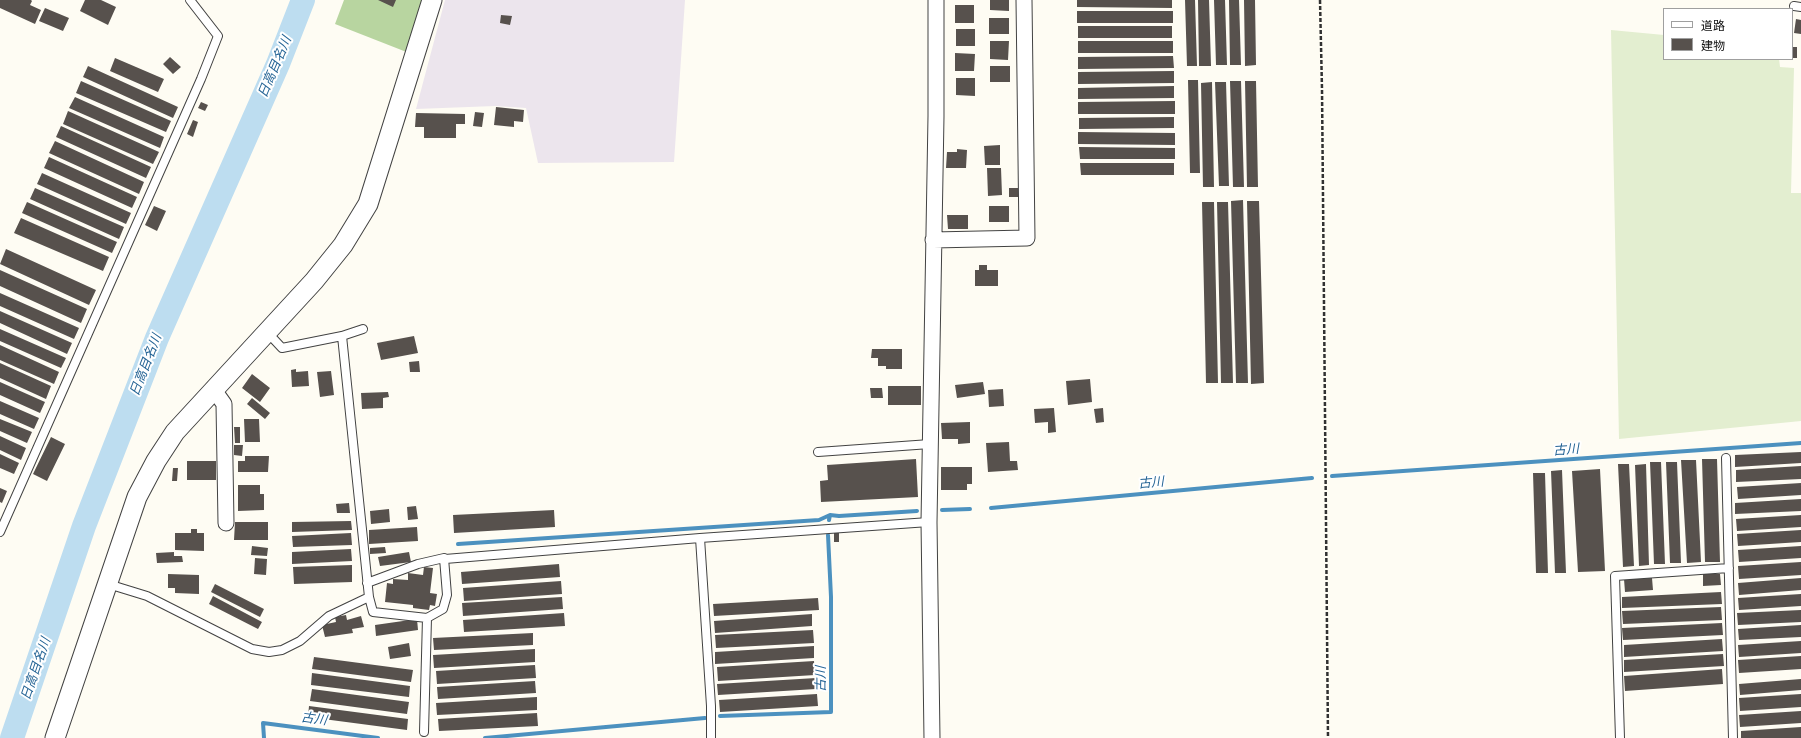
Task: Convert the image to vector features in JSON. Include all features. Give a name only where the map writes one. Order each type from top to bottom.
[{"type":"street","points":[[56,738],[137,497],[156,461],[175,432],[314,280],[343,245],[368,204],[432,0]]},
{"type":"street","points":[[932,738],[929,522],[936,116],[936,0]]},
{"type":"street","points":[[933,240],[1027,238],[1024,0]]},
{"type":"street","points":[[214,390],[224,404],[226,523]]},
{"type":"lane","points":[[0,532],[201,79],[218,36],[190,0]]},
{"type":"lane","points":[[266,331],[282,348],[342,336],[363,329]]},
{"type":"lane","points":[[342,336],[367,583],[373,612],[427,618],[442,609],[447,595],[444,559]]},
{"type":"lane","points":[[818,452],[930,444]]},
{"type":"lane","points":[[1726,458],[1732,738]]},
{"type":"lane","points":[[367,583],[418,564],[444,559],[700,538],[929,522]]},
{"type":"lane","points":[[700,538],[711,706],[711,738]]},
{"type":"lane","points":[[1620,738],[1615,576],[1729,568]]},
{"type":"lane","points":[[108,584],[146,596],[252,649],[269,652],[282,650],[300,641],[329,616],[369,597]]},
{"type":"lane","points":[[424,732],[427,618]]},
{"type":"path","points":[[1320,0],[1328,738]]},
{"type":"shaded area","points":[[445,0],[685,0],[674,162],[538,163],[526,108],[495,106],[416,109]]},
{"type":"green space","points":[[344,0],[426,0],[409,53],[335,24]]},
{"type":"green space","points":[[1611,30],[1663,35],[1663,60],[1779,60],[1780,67],[1794,68],[1791,193],[1801,193],[1801,421],[1619,439]]},
{"type":"building","points":[[0,0],[31,0],[30,5],[41,10],[35,24],[0,8]]},
{"type":"building","points":[[85,0],[101,0],[116,7],[108,25],[80,11]]},
{"type":"building","points":[[378,0],[396,0],[393,7]]},
{"type":"building","points":[[990,0],[1009,0],[1009,11],[990,10]]},
{"type":"building","points":[[1077,0],[1172,0],[1172,8],[1077,7]]},
{"type":"building","points":[[1185,0],[1195,0],[1197,66],[1187,66]]},
{"type":"building","points":[[1198,0],[1209,0],[1211,66],[1199,66]]},
{"type":"building","points":[[1214,0],[1225,0],[1227,65],[1216,65]]},
{"type":"building","points":[[1229,0],[1239,0],[1241,65],[1230,65]]},
{"type":"building","points":[[1244,0],[1255,0],[1256,65],[1245,66]]},
{"type":"building","points":[[955,5],[974,5],[974,23],[955,23]]},
{"type":"building","points":[[45,8],[69,18],[63,31],[39,21]]},
{"type":"building","points":[[1077,11],[1173,11],[1173,23],[1077,23]]},
{"type":"building","points":[[501,15],[512,16],[510,25],[500,23]]},
{"type":"building","points":[[989,18],[1009,18],[1009,34],[989,34]]},
{"type":"building","points":[[1796,19],[1801,20],[1801,34],[1794,33]]},
{"type":"building","points":[[1078,26],[1172,26],[1172,38],[1078,38]]},
{"type":"building","points":[[956,29],[975,29],[975,46],[956,46]]},
{"type":"building","points":[[990,41],[1009,41],[1008,60],[990,59]]},
{"type":"building","points":[[1078,41],[1173,41],[1173,53],[1078,53]]},
{"type":"building","points":[[1793,47],[1797,47],[1797,58],[1793,58]]},
{"type":"building","points":[[955,53],[975,54],[974,71],[955,71]]},
{"type":"building","points":[[1173,56],[1174,68],[1078,69],[1078,57]]},
{"type":"building","points":[[170,57],[181,67],[173,74],[163,64]]},
{"type":"building","points":[[115,58],[164,79],[158,92],[110,71]]},
{"type":"building","points":[[88,66],[178,107],[173,118],[83,77]]},
{"type":"building","points":[[990,66],[1010,66],[1010,82],[990,82]]},
{"type":"building","points":[[1174,71],[1174,83],[1078,84],[1078,72]]},
{"type":"building","points":[[956,78],[975,78],[975,96],[956,95]]},
{"type":"building","points":[[1188,80],[1198,80],[1200,173],[1190,173]]},
{"type":"building","points":[[81,81],[171,121],[166,132],[76,93]]},
{"type":"building","points":[[1230,81],[1241,81],[1244,187],[1233,187]]},
{"type":"building","points":[[1245,81],[1256,81],[1258,187],[1247,187]]},
{"type":"building","points":[[1212,82],[1214,187],[1203,187],[1201,83]]},
{"type":"building","points":[[1215,82],[1226,82],[1229,186],[1219,186]]},
{"type":"building","points":[[1174,86],[1174,98],[1078,99],[1078,88]]},
{"type":"building","points":[[75,97],[164,137],[160,148],[69,108]]},
{"type":"building","points":[[1175,101],[1175,114],[1078,114],[1078,102]]},
{"type":"building","points":[[201,102],[208,105],[205,111],[198,108]]},
{"type":"building","points":[[496,107],[524,110],[523,122],[514,121],[514,127],[494,125]]},
{"type":"building","points":[[68,111],[159,152],[153,164],[63,124]]},
{"type":"building","points":[[475,112],[484,113],[482,127],[473,126]]},
{"type":"building","points":[[416,113],[465,114],[465,124],[456,124],[456,138],[424,138],[424,127],[415,127]]},
{"type":"building","points":[[1174,117],[1174,128],[1079,129],[1079,118]]},
{"type":"building","points":[[193,120],[198,122],[193,137],[187,134]]},
{"type":"building","points":[[61,126],[151,167],[146,178],[56,137]]},
{"type":"building","points":[[1078,132],[1175,133],[1175,145],[1078,144]]},
{"type":"building","points":[[55,141],[144,182],[139,194],[49,153]]},
{"type":"building","points":[[1000,145],[1000,165],[985,165],[984,146]]},
{"type":"building","points":[[1079,147],[1175,148],[1175,159],[1080,159]]},
{"type":"building","points":[[957,149],[967,150],[966,168],[946,168],[947,152],[957,152]]},
{"type":"building","points":[[49,157],[137,197],[132,208],[44,168]]},
{"type":"building","points":[[1080,163],[1174,163],[1174,175],[1081,175]]},
{"type":"building","points":[[987,168],[1001,168],[1002,195],[988,196]]},
{"type":"building","points":[[42,173],[131,213],[126,224],[37,184]]},
{"type":"building","points":[[35,188],[124,227],[119,239],[30,199]]},
{"type":"building","points":[[1009,188],[1019,188],[1020,197],[1009,197]]},
{"type":"building","points":[[1243,200],[1248,383],[1236,383],[1231,201]]},
{"type":"building","points":[[1247,201],[1259,201],[1264,383],[1251,384]]},
{"type":"building","points":[[27,202],[117,242],[112,253],[22,213]]},
{"type":"building","points":[[1202,202],[1214,202],[1218,383],[1206,383]]},
{"type":"building","points":[[1217,202],[1228,202],[1233,383],[1221,383]]},
{"type":"building","points":[[154,206],[166,211],[157,231],[145,225]]},
{"type":"building","points":[[989,206],[1009,206],[1009,222],[989,222]]},
{"type":"building","points":[[947,215],[968,215],[968,229],[948,229]]},
{"type":"building","points":[[21,218],[109,257],[103,271],[14,233]]},
{"type":"building","points":[[6,249],[96,290],[89,305],[0,264]]},
{"type":"building","points":[[979,265],[987,265],[987,270],[998,270],[998,286],[975,286],[975,270],[979,270]]},
{"type":"building","points":[[0,270],[87,309],[81,323],[0,286]]},
{"type":"building","points":[[0,293],[79,328],[74,339],[0,306]]},
{"type":"building","points":[[0,311],[72,343],[67,354],[0,323]]},
{"type":"building","points":[[0,329],[66,358],[61,368],[0,341]]},
{"type":"building","points":[[414,336],[418,353],[381,360],[377,343]]},
{"type":"building","points":[[0,345],[59,372],[54,384],[0,360]]},
{"type":"building","points":[[872,349],[902,349],[902,369],[886,369],[886,366],[878,366],[878,358],[871,358]]},
{"type":"building","points":[[419,361],[420,372],[410,372],[409,362]]},
{"type":"building","points":[[0,363],[51,386],[46,399],[0,378]]},
{"type":"building","points":[[296,369],[296,372],[308,371],[309,386],[292,387],[291,370]]},
{"type":"building","points":[[331,371],[334,395],[320,397],[317,372]]},
{"type":"building","points":[[252,374],[270,388],[260,402],[242,388]]},
{"type":"building","points":[[1090,379],[1092,402],[1068,405],[1066,381]]},
{"type":"building","points":[[0,382],[45,402],[40,413],[0,395]]},
{"type":"building","points":[[983,382],[985,394],[957,398],[955,385]]},
{"type":"building","points":[[888,386],[921,386],[921,405],[888,405]]},
{"type":"building","points":[[870,388],[882,388],[883,398],[871,398]]},
{"type":"building","points":[[1003,389],[1004,406],[989,407],[988,390]]},
{"type":"building","points":[[388,392],[389,397],[383,398],[383,408],[362,409],[361,393]]},
{"type":"building","points":[[252,398],[270,413],[265,419],[247,404]]},
{"type":"building","points":[[0,401],[39,418],[34,429],[0,414]]},
{"type":"building","points":[[1054,408],[1056,432],[1048,433],[1048,422],[1035,423],[1034,409]]},
{"type":"building","points":[[1103,408],[1104,422],[1096,423],[1094,409]]},
{"type":"building","points":[[0,419],[32,432],[27,443],[0,431]]},
{"type":"building","points":[[244,419],[259,419],[260,442],[245,442]]},
{"type":"building","points":[[970,422],[970,443],[958,444],[958,439],[942,439],[941,423]]},
{"type":"building","points":[[234,427],[240,427],[240,443],[235,443]]},
{"type":"building","points":[[0,436],[26,448],[21,460],[0,450]]},
{"type":"building","points":[[51,437],[65,444],[47,481],[33,474]]},
{"type":"building","points":[[1009,442],[1010,461],[1017,461],[1018,470],[988,472],[986,443]]},
{"type":"building","points":[[234,445],[243,445],[242,456],[234,455]]},
{"type":"building","points":[[1801,452],[1801,463],[1735,467],[1735,455]]},
{"type":"building","points":[[0,454],[19,463],[14,474],[0,468]]},
{"type":"building","points":[[245,456],[269,456],[268,472],[238,472],[238,461],[245,461]]},
{"type":"building","points":[[916,459],[918,497],[821,502],[820,481],[828,480],[827,465]]},
{"type":"building","points":[[1702,459],[1717,459],[1720,562],[1705,562]]},
{"type":"building","points":[[1681,460],[1696,460],[1701,562],[1687,563]]},
{"type":"building","points":[[187,461],[216,461],[216,480],[187,480]]},
{"type":"building","points":[[1650,462],[1661,462],[1665,564],[1654,564]]},
{"type":"building","points":[[1666,462],[1677,462],[1681,563],[1670,563]]},
{"type":"building","points":[[1618,464],[1629,464],[1634,566],[1623,567]]},
{"type":"building","points":[[1646,464],[1649,565],[1639,566],[1635,465]]},
{"type":"building","points":[[1801,466],[1801,479],[1736,482],[1736,470]]},
{"type":"building","points":[[941,467],[972,467],[972,484],[967,484],[967,490],[941,490]]},
{"type":"building","points":[[173,468],[178,468],[177,481],[172,481]]},
{"type":"building","points":[[1600,469],[1605,571],[1578,572],[1572,471]]},
{"type":"building","points":[[1562,470],[1566,573],[1555,573],[1551,471]]},
{"type":"building","points":[[1533,473],[1545,473],[1548,573],[1536,573]]},
{"type":"building","points":[[1801,483],[1801,495],[1738,499],[1737,487]]},
{"type":"building","points":[[238,485],[260,485],[260,494],[264,494],[264,510],[238,511]]},
{"type":"building","points":[[0,488],[7,491],[2,503],[0,502]]},
{"type":"building","points":[[1801,499],[1801,511],[1735,514],[1735,503]]},
{"type":"building","points":[[349,503],[350,513],[337,513],[336,504]]},
{"type":"building","points":[[416,506],[418,519],[408,520],[407,507]]},
{"type":"building","points":[[389,509],[390,522],[371,524],[370,511]]},
{"type":"building","points":[[554,510],[555,527],[454,533],[453,515]]},
{"type":"building","points":[[1801,515],[1801,527],[1737,531],[1736,519]]},
{"type":"building","points":[[351,521],[352,530],[292,532],[292,522]]},
{"type":"building","points":[[235,522],[268,522],[268,540],[234,540]]},
{"type":"building","points":[[417,527],[418,541],[369,544],[369,530]]},
{"type":"building","points":[[191,529],[197,529],[197,533],[204,533],[204,551],[175,550],[175,533],[191,533]]},
{"type":"building","points":[[1801,530],[1801,542],[1738,546],[1737,534]]},
{"type":"building","points":[[351,533],[352,545],[293,547],[292,536]]},
{"type":"building","points":[[834,533],[839,533],[839,542],[834,542]]},
{"type":"building","points":[[252,546],[268,548],[267,556],[251,555]]},
{"type":"building","points":[[1801,546],[1801,558],[1739,562],[1738,550]]},
{"type":"building","points":[[385,547],[386,553],[370,554],[370,548]]},
{"type":"building","points":[[351,549],[352,561],[292,564],[292,552]]},
{"type":"building","points":[[174,552],[174,556],[182,556],[183,562],[157,563],[156,553]]},
{"type":"building","points":[[409,552],[411,562],[380,566],[378,557]]},
{"type":"building","points":[[255,558],[267,559],[266,575],[254,574]]},
{"type":"building","points":[[1801,562],[1801,575],[1739,579],[1738,566]]},
{"type":"building","points":[[559,564],[560,577],[462,584],[461,572]]},
{"type":"building","points":[[352,565],[352,582],[294,584],[293,567]]},
{"type":"building","points":[[424,567],[433,568],[430,593],[437,594],[435,606],[430,605],[429,610],[413,608],[413,605],[385,602],[387,583],[393,584],[393,579],[408,580],[408,573],[423,575]]},
{"type":"building","points":[[168,574],[199,575],[199,594],[175,593],[175,588],[168,588]]},
{"type":"building","points":[[1703,574],[1720,574],[1721,585],[1703,586]]},
{"type":"building","points":[[1652,578],[1653,590],[1625,592],[1624,579]]},
{"type":"building","points":[[1801,578],[1801,590],[1739,595],[1738,583]]},
{"type":"building","points":[[561,581],[562,594],[464,601],[463,588]]},
{"type":"building","points":[[215,584],[264,609],[260,617],[211,592]]},
{"type":"building","points":[[1721,592],[1722,604],[1622,608],[1622,597]]},
{"type":"building","points":[[1801,594],[1801,606],[1739,610],[1738,598]]},
{"type":"building","points":[[213,596],[262,622],[258,629],[209,604]]},
{"type":"building","points":[[562,597],[563,609],[463,616],[462,603]]},
{"type":"building","points":[[818,598],[819,610],[714,616],[713,604]]},
{"type":"building","points":[[1721,607],[1722,620],[1623,624],[1622,611]]},
{"type":"building","points":[[1801,610],[1801,622],[1738,625],[1737,613]]},
{"type":"building","points":[[564,613],[565,626],[464,632],[463,620]]},
{"type":"building","points":[[812,614],[812,626],[715,633],[714,621]]},
{"type":"building","points":[[346,615],[347,620],[361,616],[364,627],[352,629],[353,633],[325,637],[322,625],[336,622],[335,617]]},
{"type":"building","points":[[417,619],[418,630],[376,636],[375,625]]},
{"type":"building","points":[[1722,623],[1723,635],[1623,640],[1622,628]]},
{"type":"building","points":[[1801,625],[1801,637],[1739,640],[1738,629]]},
{"type":"building","points":[[813,630],[814,643],[716,648],[715,635]]},
{"type":"building","points":[[533,633],[533,645],[434,650],[433,638]]},
{"type":"building","points":[[1722,639],[1723,651],[1624,657],[1624,645]]},
{"type":"building","points":[[1801,641],[1801,653],[1739,657],[1738,645]]},
{"type":"building","points":[[409,643],[411,656],[390,659],[388,647]]},
{"type":"building","points":[[814,646],[814,658],[715,664],[715,652]]},
{"type":"building","points":[[535,649],[535,662],[434,668],[433,655]]},
{"type":"building","points":[[1723,654],[1724,666],[1624,672],[1624,660]]},
{"type":"building","points":[[1801,656],[1801,669],[1739,673],[1738,660]]},
{"type":"building","points":[[314,657],[413,670],[411,682],[312,669]]},
{"type":"building","points":[[814,661],[815,675],[718,681],[717,667]]},
{"type":"building","points":[[535,665],[536,678],[437,684],[436,671]]},
{"type":"building","points":[[1722,669],[1723,684],[1625,691],[1624,676]]},
{"type":"building","points":[[312,673],[410,686],[409,697],[311,685]]},
{"type":"building","points":[[816,678],[816,689],[718,695],[717,684]]},
{"type":"building","points":[[1801,679],[1801,690],[1740,695],[1739,684]]},
{"type":"building","points":[[535,681],[536,693],[438,699],[437,687]]},
{"type":"building","points":[[312,689],[409,702],[407,714],[310,701]]},
{"type":"building","points":[[817,694],[818,706],[720,712],[719,700]]},
{"type":"building","points":[[1801,694],[1801,707],[1740,711],[1739,698]]},
{"type":"building","points":[[537,697],[537,710],[437,715],[436,703]]},
{"type":"building","points":[[309,706],[408,719],[407,730],[308,717]]},
{"type":"building","points":[[1801,711],[1801,723],[1740,727],[1739,715]]},
{"type":"building","points":[[537,713],[538,726],[439,731],[438,719]]},
{"type":"building","points":[[1801,727],[1801,738],[1741,738],[1741,731]]},
{"type":"waterway","name":"日高目名川","points":[[12,738],[84,526],[157,338],[278,64],[303,0]]},
{"type":"waterway","name":"古川","points":[[1332,476],[1801,443]]},
{"type":"waterway","name":"古川","points":[[991,508],[1312,478]]},
{"type":"waterway","name":"古川","points":[[942,510],[970,509]]},
{"type":"waterway","name":"古川","points":[[829,520],[830,515],[839,516],[917,511]]},
{"type":"waterway","points":[[458,544],[819,520],[830,515]]},
{"type":"waterway","name":"古川","points":[[720,716],[831,712],[831,597],[828,535]]},
{"type":"waterway","name":"古川","points":[[485,738],[705,718]]},
{"type":"waterway","name":"古川","points":[[264,738],[263,723],[378,738]]}]
